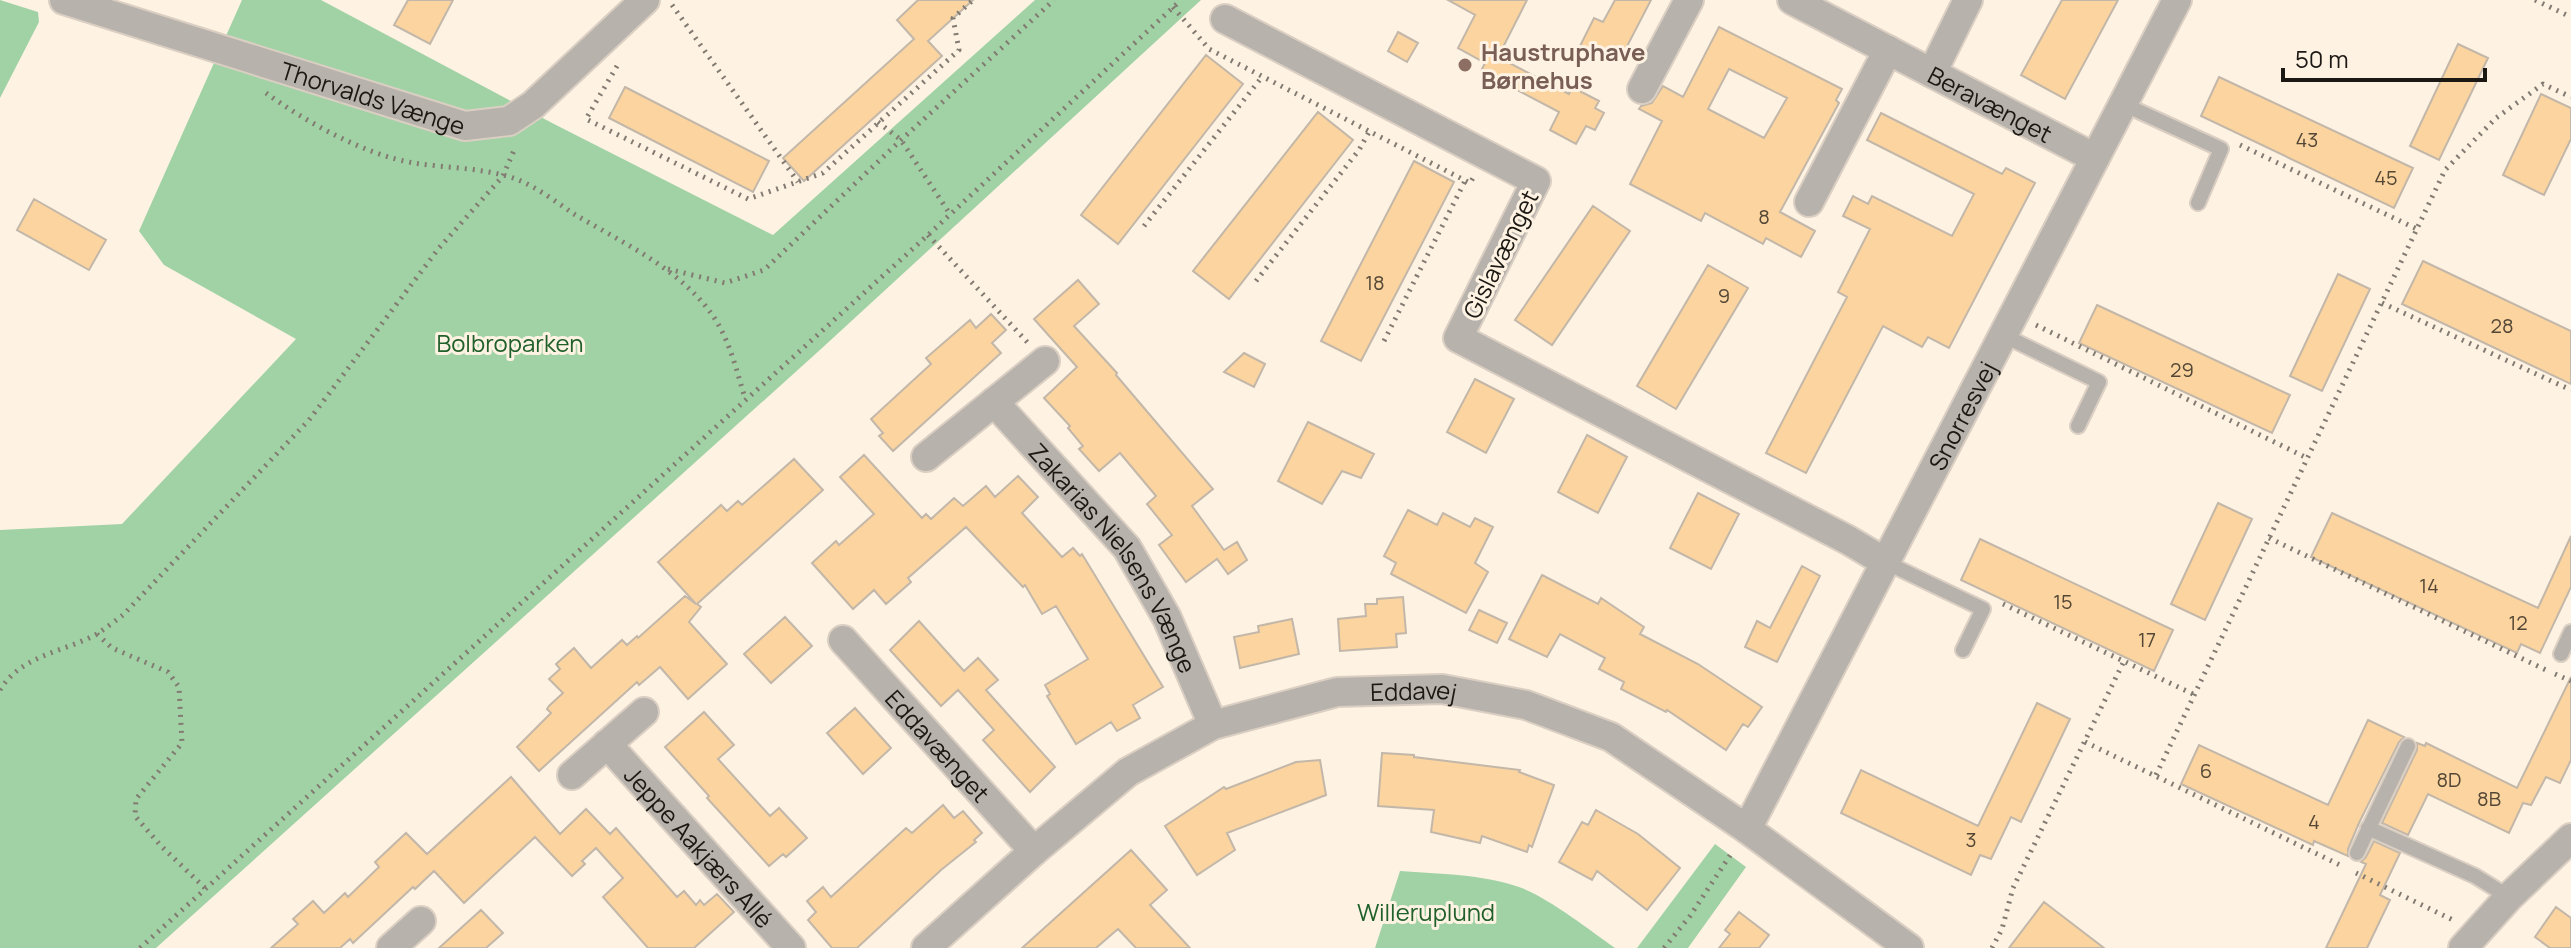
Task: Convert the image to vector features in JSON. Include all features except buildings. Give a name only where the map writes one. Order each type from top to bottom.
[{"type":"street","name":"Thorvalds Vænge","points":[[64,0],[465,126],[509,121],[654,8]]},
{"type":"street","points":[[1642,89],[1689,0]]},
{"type":"street","name":"Beravænget","points":[[1792,0],[2095,158]]},
{"type":"street","points":[[1932,73],[1968,0]]},
{"type":"street","name":"Snorresvej","points":[[1747,829],[2177,0]]},
{"type":"street","name":"Gislavænget","points":[[1225,19],[1536,181],[1458,338],[1885,562]]},
{"type":"street","points":[[1809,202],[1888,50]]},
{"type":"street","points":[[926,457],[1045,361]]},
{"type":"street","name":"Zakarias Nielsens Vænge","points":[[994,402],[1127,548],[1167,618],[1213,725]]},
{"type":"street","name":"Eddavænget","points":[[843,640],[1034,851]]},
{"type":"street","name":"Eddavej","points":[[926,948],[1128,772],[1213,725],[1337,692],[1442,689],[1526,705],[1611,737],[1747,829],[1909,948]]},
{"type":"street","name":"Jeppe Aakjærs Allé","points":[[572,775],[644,712]]},
{"type":"street","name":"Jeppe Aakjærs Allé","points":[[607,744],[791,948]]},
{"type":"street","points":[[2470,940],[2509,897],[2571,838]]},
{"type":"street","points":[[391,948],[421,921]]},
{"type":"lane","points":[[2123,104],[2221,149],[2198,203]]},
{"type":"lane","points":[[2008,325],[2099,382],[2078,426]]},
{"type":"lane","points":[[1885,562],[1983,609],[1963,650]]},
{"type":"lane","points":[[2561,654],[2571,632]]},
{"type":"lane","points":[[2357,853],[2408,746]]},
{"type":"lane","points":[[2368,828],[2475,876],[2509,897]]},
{"type":"path","points":[[672,0],[673,8],[798,182]]},
{"type":"path","points":[[617,65],[586,119],[748,199],[823,173],[959,50],[953,18],[973,0]]},
{"type":"path","points":[[663,267],[725,283],[764,270],[1054,0]]},
{"type":"path","points":[[140,948],[928,235],[1181,0]]},
{"type":"path","points":[[2535,0],[2571,17]]},
{"type":"path","points":[[1173,7],[1209,49],[1465,181],[1470,183],[1486,154]]},
{"type":"path","points":[[654,8],[673,8]]},
{"type":"path","points":[[254,60],[251,77],[256,85],[298,117],[386,156],[516,179],[663,267],[691,289],[715,318],[730,348],[745,398]]},
{"type":"path","points":[[1144,226],[1262,77]]},
{"type":"path","points":[[2156,775],[2445,170],[2496,118],[2543,84],[2571,97]]},
{"type":"path","points":[[878,122],[901,140],[950,214]]},
{"type":"path","points":[[1256,281],[1359,150],[1369,132]]},
{"type":"path","points":[[2221,149],[2235,142],[2417,229]]},
{"type":"path","points":[[0,690],[6,680],[27,663],[97,634],[123,615],[309,420],[439,248],[503,176]]},
{"type":"path","points":[[1384,341],[1465,181]]},
{"type":"path","points":[[928,235],[1045,361]]},
{"type":"path","points":[[2382,303],[2571,390]]},
{"type":"path","points":[[2008,325],[2307,458]]},
{"type":"path","points":[[2269,538],[2571,681]]},
{"type":"path","points":[[2001,603],[2193,694]]},
{"type":"path","points":[[97,634],[112,648],[168,672],[179,687],[182,743],[136,799],[135,816],[206,889]]},
{"type":"path","points":[[1992,948],[2002,929],[2013,888],[2124,661]]},
{"type":"path","points":[[2085,742],[2156,775],[2470,940]]},
{"type":"path","points":[[1664,948],[1690,916],[1747,829]]},
{"type":"green space","points":[[0,0],[38,12],[39,22],[0,98]]},
{"type":"green space","name":"Bolbroparken","points":[[242,0],[321,0],[554,124],[773,235],[1035,0],[1201,0],[821,349],[156,948],[0,948],[0,530],[122,524],[296,339],[164,265],[139,231]]},
{"type":"green space","points":[[1715,844],[1746,867],[1688,948],[1637,948]]},
{"type":"green space","name":"Willeruplund","points":[[1400,871],[1475,877],[1519,887],[1555,906],[1615,948],[1375,948]]},
{"type":"place","name":"Haustruphave Børnehus","points":[[1465,65]]}]
